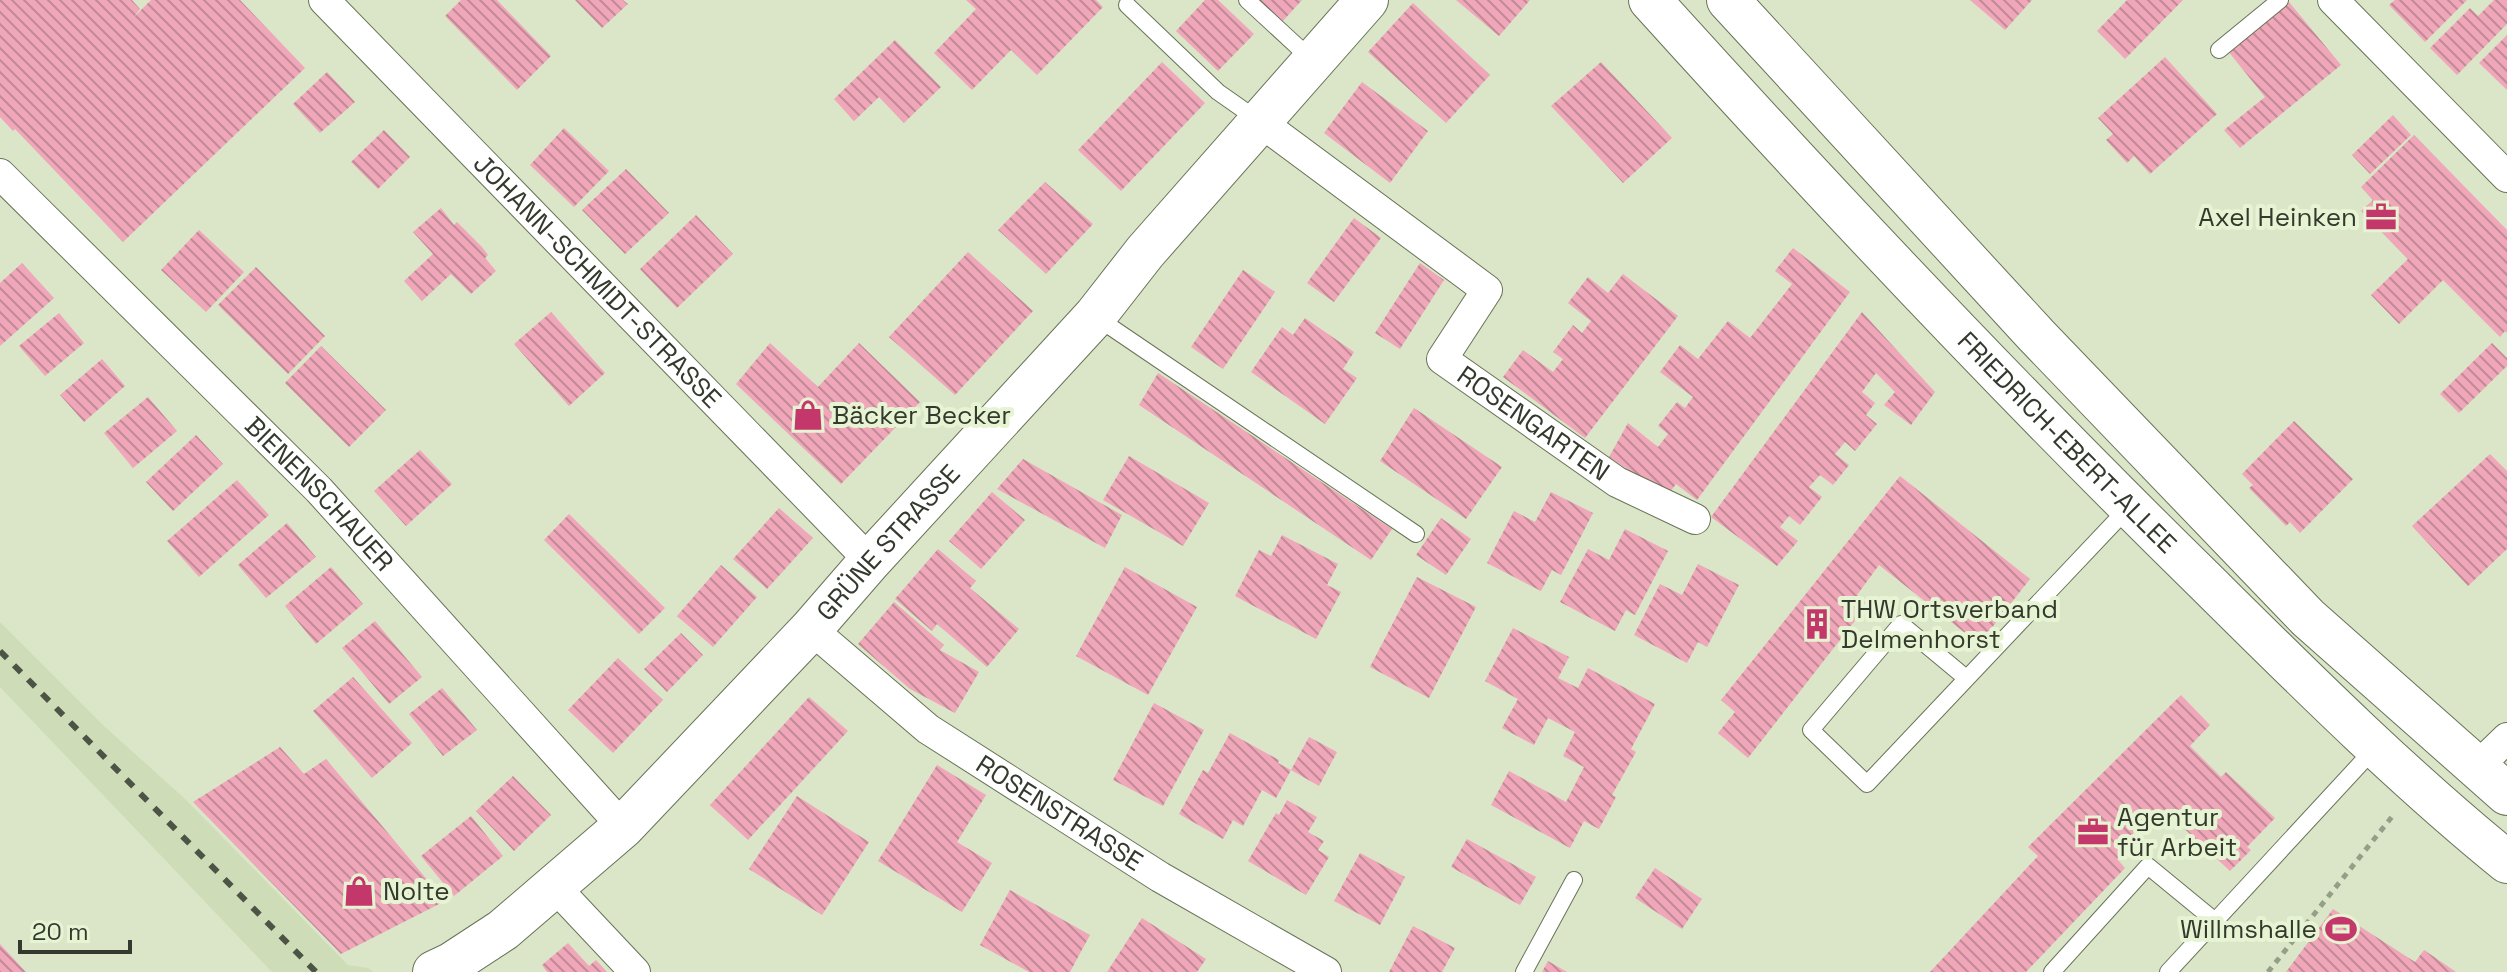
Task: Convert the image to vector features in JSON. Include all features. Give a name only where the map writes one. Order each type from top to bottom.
[{"type":"main road","name":"GRÜNE STRASSE","points":[[434,972],[503,930],[623,827],[811,629],[1095,316],[1145,252],[1367,0]]},
{"type":"main road","name":"FRIEDRICH-EBERT-ALLEE","points":[[1650,0],[1852,220],[2129,507],[2376,746],[2507,862]]},
{"type":"main road","name":"FRIEDRICH-EBERT-ALLEE","points":[[1728,0],[2036,335],[2297,606],[2492,781]]},
{"type":"street","name":"JOHANN-SCHMIDT-STRASSE","points":[[324,0],[870,561]]},
{"type":"street","points":[[2333,0],[2507,177]]},
{"type":"street","name":"ROSENGARTEN","points":[[1259,121],[1487,290],[1442,359],[1617,482],[1695,519]]},
{"type":"street","name":"BIENENSCHAUER","points":[[0,174],[319,490],[623,827]]},
{"type":"street","name":"ROSENSTRASSE","points":[[811,629],[928,729],[1160,877],[1326,972]]},
{"type":"street","points":[[2492,781],[2507,738]]},
{"type":"street","points":[[555,887],[635,972]]},
{"type":"lane","points":[[1247,0],[1312,60]]},
{"type":"lane","points":[[2219,50],[2280,0]]},
{"type":"lane","points":[[1127,5],[1218,92],[1259,121]]},
{"type":"lane","points":[[1095,316],[1416,534]]},
{"type":"lane","points":[[1966,678],[1901,624],[1811,730],[1867,784],[2129,507]]},
{"type":"lane","points":[[2168,972],[2376,746]]},
{"type":"lane","points":[[2052,972],[2148,866],[2215,921]]},
{"type":"lane","points":[[1524,972],[1574,880]]},
{"type":"path","points":[[2268,972],[2418,784]]},
{"type":"shaded area","points":[[0,622],[104,726],[183,797],[348,965],[368,968],[373,972],[272,972],[0,687]]},
{"type":"building","points":[[0,0],[132,0],[140,9],[134,17],[151,0],[240,0],[305,68],[123,242],[0,117]]},
{"type":"building","points":[[461,0],[497,0],[551,56],[517,90],[445,16]]},
{"type":"building","points":[[575,0],[623,0],[628,4],[602,28]]},
{"type":"building","points":[[966,0],[1096,0],[1103,7],[1037,75],[1011,50],[972,90],[934,53],[976,9]]},
{"type":"building","points":[[1205,0],[1218,0],[1254,34],[1218,71],[1176,31]]},
{"type":"building","points":[[1258,0],[1302,0],[1282,22]]},
{"type":"building","points":[[1456,0],[1530,0],[1499,36]]},
{"type":"building","points":[[1970,0],[2032,0],[2005,30]]},
{"type":"building","points":[[2127,0],[2183,0],[2125,59],[2097,31]]},
{"type":"building","points":[[2395,0],[2467,0],[2425,42],[2389,5]]},
{"type":"building","points":[[2494,0],[2507,0],[2507,24],[2457,75],[2430,48],[2470,8],[2478,16]]},
{"type":"building","points":[[2289,2],[2341,65],[2240,148],[2224,130],[2265,97],[2228,51]]},
{"type":"building","points":[[1413,3],[1490,75],[1446,123],[1368,52]]},
{"type":"building","points":[[2507,35],[2507,90],[2479,63]]},
{"type":"building","points":[[895,40],[941,87],[904,123],[879,97],[854,121],[834,99]]},
{"type":"building","points":[[2165,57],[2217,114],[2150,174],[2134,156],[2127,163],[2106,140],[2113,134],[2098,118]]},
{"type":"building","points":[[1162,62],[1205,103],[1121,191],[1078,150]]},
{"type":"building","points":[[1601,62],[1672,138],[1623,183],[1551,106]]},
{"type":"building","points":[[327,72],[355,102],[320,133],[293,104]]},
{"type":"building","points":[[1362,82],[1428,131],[1390,183],[1324,133]]},
{"type":"building","points":[[2393,115],[2411,135],[2370,174],[2352,155]]},
{"type":"building","points":[[564,128],[609,171],[574,207],[530,165]]},
{"type":"building","points":[[384,130],[410,157],[378,189],[351,162]]},
{"type":"building","points":[[2414,135],[2507,230],[2507,333],[2505,331],[2500,337],[2443,280],[2399,324],[2371,295],[2408,259],[2361,211],[2373,200],[2361,187]]},
{"type":"building","points":[[626,169],[669,213],[625,254],[582,210]]},
{"type":"building","points":[[1045,182],[1093,224],[1046,274],[998,230]]},
{"type":"building","points":[[441,208],[454,225],[457,222],[482,247],[488,255],[485,258],[496,271],[471,294],[451,274],[422,301],[404,281],[433,254],[413,232]]},
{"type":"building","points":[[696,215],[733,254],[677,308],[640,269]]},
{"type":"building","points":[[1354,218],[1381,238],[1334,302],[1307,283]]},
{"type":"building","points":[[199,230],[244,272],[206,312],[161,270]]},
{"type":"building","points":[[1793,248],[1850,292],[1697,500],[1676,484],[1667,496],[1609,457],[1628,423],[1658,447],[1668,434],[1658,426],[1677,402],[1685,408],[1693,397],[1660,372],[1680,345],[1698,359],[1728,321],[1750,338],[1792,284],[1775,271]]},
{"type":"building","points":[[968,252],[1033,311],[955,395],[889,337]]},
{"type":"building","points":[[22,263],[54,298],[0,346],[0,283]]},
{"type":"building","points":[[1420,263],[1444,280],[1400,349],[1375,333]]},
{"type":"building","points":[[256,267],[325,336],[288,374],[218,305]]},
{"type":"building","points":[[1243,270],[1275,292],[1223,369],[1191,347]]},
{"type":"building","points":[[1623,274],[1678,316],[1585,438],[1503,377],[1523,350],[1553,372],[1563,359],[1553,352],[1573,325],[1582,333],[1591,321],[1568,303],[1588,277],[1608,293]]},
{"type":"building","points":[[551,312],[605,373],[569,406],[514,344]]},
{"type":"building","points":[[1862,312],[1935,392],[1911,425],[1884,405],[1895,392],[1876,373],[1862,392],[1875,403],[1866,415],[1877,424],[1855,451],[1845,442],[1835,454],[1849,465],[1833,485],[1820,475],[1809,487],[1822,497],[1800,525],[1789,516],[1780,527],[1798,541],[1777,566],[1711,517]]},
{"type":"building","points":[[59,313],[84,343],[45,376],[19,346]]},
{"type":"building","points":[[1305,318],[1354,352],[1343,369],[1357,378],[1325,424],[1251,372],[1282,327],[1293,335]]},
{"type":"building","name":"Bäcker Becker","points":[[770,343],[818,387],[859,343],[920,402],[841,484],[736,384]]},
{"type":"building","points":[[2492,343],[2507,358],[2507,366],[2459,413],[2440,394]]},
{"type":"building","points":[[321,346],[386,410],[349,447],[285,383]]},
{"type":"building","points":[[102,359],[125,386],[84,422],[60,395]]},
{"type":"building","points":[[1158,373],[1392,529],[1371,560],[1139,405]]},
{"type":"building","points":[[148,397],[177,431],[133,468],[104,433]]},
{"type":"building","points":[[1414,408],[1502,467],[1466,519],[1380,461]]},
{"type":"building","points":[[2294,421],[2353,479],[2300,533],[2290,522],[2286,526],[2249,488],[2253,485],[2242,474]]},
{"type":"building","points":[[196,435],[223,464],[173,511],[146,482]]},
{"type":"building","points":[[420,450],[452,484],[406,526],[374,491]]},
{"type":"building","points":[[2490,454],[2507,471],[2507,549],[2468,586],[2412,526]]},
{"type":"building","points":[[1129,456],[1209,503],[1183,546],[1103,500]]},
{"type":"building","points":[[1023,459],[1122,515],[1105,548],[997,489]]},
{"type":"building","name":"THW Ortsverband Delmenhorst","points":[[1900,476],[2030,579],[1979,644],[1879,565],[1857,595],[1868,604],[1748,758],[1718,733],[1735,712],[1721,700]]},
{"type":"building","points":[[237,480],[269,515],[199,577],[167,541]]},
{"type":"building","points":[[992,492],[1025,520],[981,569],[949,541]]},
{"type":"building","points":[[1551,492],[1593,513],[1561,575],[1552,570],[1541,591],[1487,563],[1514,511],[1535,522]]},
{"type":"building","points":[[779,508],[813,538],[767,589],[733,559]]},
{"type":"building","points":[[569,514],[665,608],[639,634],[544,540]]},
{"type":"building","points":[[1441,518],[1471,539],[1446,575],[1416,555]]},
{"type":"building","points":[[287,523],[316,557],[266,598],[238,565]]},
{"type":"building","points":[[1625,529],[1668,551],[1635,615],[1626,610],[1615,631],[1560,602],[1588,549],[1609,560]]},
{"type":"building","points":[[1282,535],[1338,564],[1327,585],[1341,592],[1316,639],[1235,596],[1259,550],[1271,556]]},
{"type":"building","points":[[938,549],[976,581],[970,588],[1019,629],[987,667],[937,624],[932,631],[895,599]]},
{"type":"building","points":[[1698,564],[1739,585],[1707,647],[1698,642],[1687,663],[1634,635],[1660,584],[1682,595]]},
{"type":"building","points":[[721,565],[757,597],[713,647],[677,616]]},
{"type":"building","points":[[331,567],[363,604],[316,644],[285,606]]},
{"type":"building","points":[[1125,567],[1197,607],[1148,695],[1076,656]]},
{"type":"building","points":[[1417,577],[1476,607],[1429,698],[1370,667]]},
{"type":"building","points":[[894,602],[944,645],[940,650],[979,672],[955,713],[910,689],[858,644]]},
{"type":"building","points":[[375,621],[422,677],[389,704],[342,648]]},
{"type":"building","points":[[1513,628],[1569,657],[1558,678],[1578,688],[1588,668],[1655,704],[1631,749],[1636,752],[1612,795],[1616,797],[1599,829],[1584,821],[1570,848],[1491,805],[1509,771],[1566,802],[1584,767],[1563,756],[1575,732],[1548,718],[1534,745],[1502,728],[1518,699],[1485,681]]},
{"type":"building","points":[[681,633],[703,655],[667,692],[644,669]]},
{"type":"building","points":[[618,658],[663,700],[613,753],[568,710]]},
{"type":"building","points":[[353,677],[412,743],[372,778],[313,711]]},
{"type":"building","points":[[442,688],[477,730],[443,756],[409,714]]},
{"type":"building","name":"Agentur für Arbeit","points":[[2181,695],[2210,725],[2190,746],[2221,777],[2226,772],[2275,818],[2247,847],[2251,850],[2230,871],[2164,810],[2117,859],[2125,868],[2026,972],[1930,972],[2038,856],[2028,847]]},
{"type":"building","points":[[809,697],[848,731],[748,840],[710,805]]},
{"type":"building","points":[[1154,703],[1204,730],[1163,806],[1113,780]]},
{"type":"building","points":[[1230,733],[1291,770],[1276,798],[1262,790],[1243,826],[1233,820],[1223,839],[1179,814],[1203,770],[1208,773]]},
{"type":"building","points":[[1309,737],[1337,752],[1319,786],[1291,770]]},
{"type":"building","points":[[280,747],[304,774],[326,759],[445,901],[341,954],[193,802]]},
{"type":"building","points":[[937,765],[986,795],[957,842],[992,863],[962,912],[878,861]]},
{"type":"building","points":[[513,776],[551,815],[514,851],[476,811]]},
{"type":"building","points":[[797,796],[869,842],[822,915],[749,869]]},
{"type":"building","points":[[1287,800],[1317,817],[1308,832],[1324,841],[1318,850],[1329,857],[1306,895],[1248,861]]},
{"type":"building","points":[[471,816],[503,856],[454,896],[421,856]]},
{"type":"building","points":[[1467,839],[1536,877],[1520,905],[1451,867]]},
{"type":"building","points":[[1360,853],[1405,877],[1380,925],[1334,901]]},
{"type":"building","points":[[1655,868],[1702,899],[1682,929],[1635,898]]},
{"type":"building","points":[[1010,890],[1090,935],[1070,972],[1029,972],[980,945]]},
{"type":"building","name":"Willmshalle","points":[[2333,909],[2415,962],[2424,950],[2456,972],[2286,972]]},
{"type":"building","points":[[1142,918],[1206,959],[1197,972],[1107,972]]},
{"type":"building","points":[[1413,926],[1455,948],[1442,972],[1389,972]]},
{"type":"building","points":[[568,943],[589,966],[596,960],[607,972],[547,972],[542,965]]},
{"type":"building","points":[[0,944],[26,972],[0,972]]},
{"type":"building","points":[[1548,961],[1567,972],[1542,972]]},
{"type":"railway","points":[[0,651],[316,972]]},
{"type":"place","name":"Axel Heinken","points":[[2381,217]]},
{"type":"place","name":"Bäcker Becker","points":[[808,415]]},
{"type":"place","name":"THW Ortsverband Delmenhorst","points":[[1817,624]]},
{"type":"place","name":"Agentur für Arbeit","points":[[2093,832]]},
{"type":"place","name":"Nolte","points":[[359,891]]},
{"type":"place","name":"Willmshalle","points":[[2341,929]]}]
